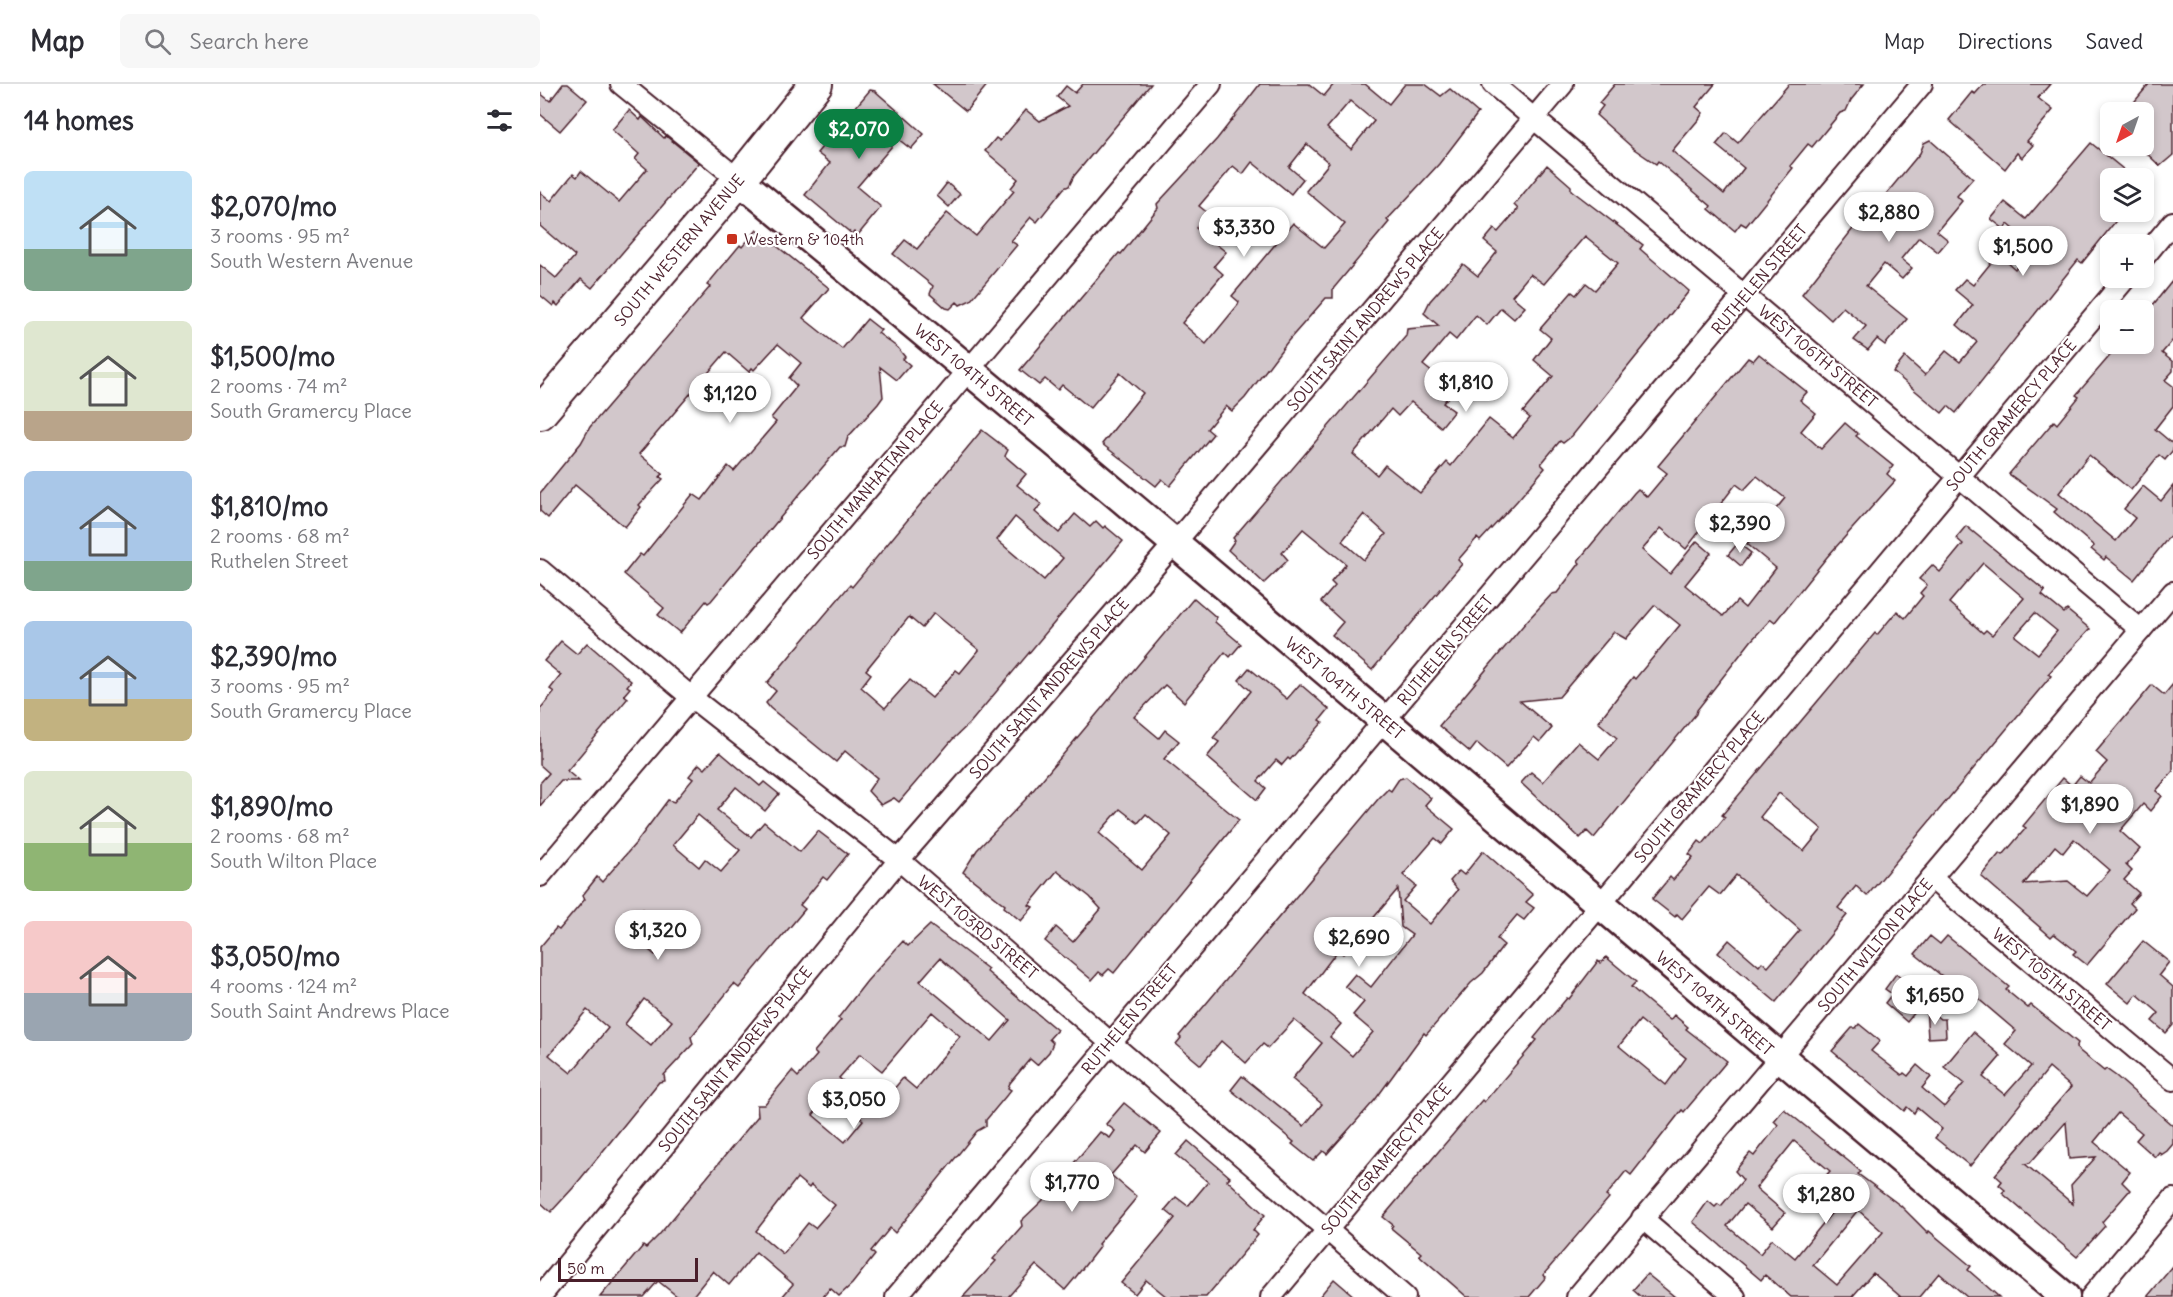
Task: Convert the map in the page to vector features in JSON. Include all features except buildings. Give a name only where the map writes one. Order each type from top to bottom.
[{"type":"main road","name":"SOUTH WESTERN AVENUE","points":[[540,413],[739,180],[816,84]]},
{"type":"street","name":"WEST 104TH STREET","points":[[621,84],[1174,544],[1779,1058],[2065,1297]]},
{"type":"street","name":"SOUTH MANHATTAN PLACE","points":[[540,876],[1211,84]]},
{"type":"street","name":"WEST 106TH STREET","points":[[1493,84],[2141,630]]},
{"type":"street","name":"SOUTH SAINT ANDREWS PLACE","points":[[540,1297],[899,861],[1174,544],[1563,84]]},
{"type":"street","name":"RUTHELEN STREET","points":[[896,1297],[1110,1040],[1385,722],[1922,84]]},
{"type":"street","points":[[2154,245],[2173,222]]},
{"type":"street","name":"SOUTH GRAMERCY PLACE","points":[[1270,1297],[2119,288]]},
{"type":"street","name":"WEST 103RD STREET","points":[[540,570],[691,697],[899,861],[1110,1040],[1326,1231],[1405,1297]]},
{"type":"street","name":"SOUTH WILTON PLACE","points":[[1576,1297],[2173,592]]},
{"type":"street","name":"WEST 105TH STREET","points":[[1931,878],[2173,1080]]},
{"type":"street","points":[[2091,1297],[2173,1199]]},
{"type":"street","points":[[1642,1218],[1735,1297]]},
{"type":"place","name":"Western & 104th","points":[[732,239]]}]
